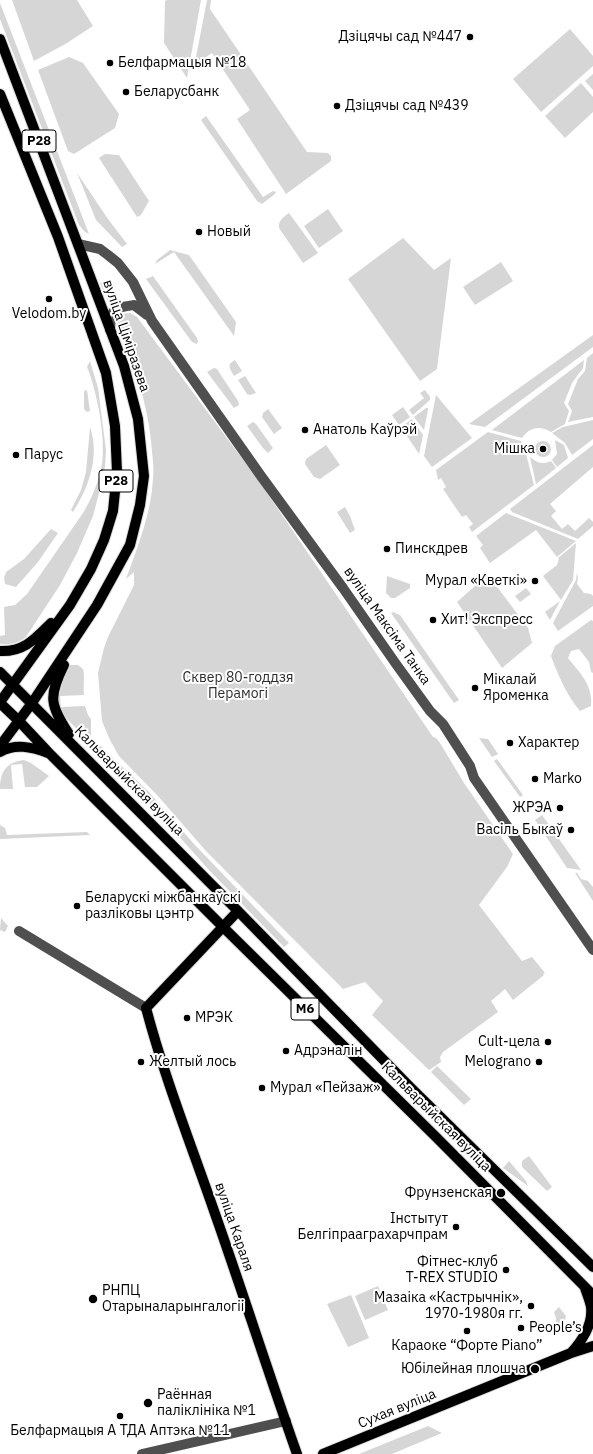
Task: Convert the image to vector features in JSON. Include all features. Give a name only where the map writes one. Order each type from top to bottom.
[{"type":"main road","name":"вуліца Ціміразева","points":[[0,39],[124,366],[134,401],[141,441],[144,476],[140,504],[130,545],[111,582],[86,623],[32,703],[0,746]]},
{"type":"main road","name":"Р28","points":[[0,94],[52,221],[106,373],[115,426],[116,472],[113,511],[104,540],[91,569],[70,605],[0,702]]},
{"type":"main road","points":[[52,221],[65,237],[78,244]]},
{"type":"main road","name":"Р28","points":[[0,651],[12,652],[21,649],[37,637],[70,605]]},
{"type":"main road","name":"Р28","points":[[80,751],[58,718],[53,707],[52,696],[57,678],[86,623]]},
{"type":"main road","name":"Кальварыйская вуліца","points":[[0,672],[80,751],[429,1106],[593,1267]]},
{"type":"main road","name":"Кальварыйская вуліца","points":[[0,702],[49,753],[593,1295]]},
{"type":"main road","points":[[0,752],[6,748],[20,747],[34,748],[49,753]]},
{"type":"main road","points":[[146,1008],[238,911]]},
{"type":"main road","name":"вуліца Караля","points":[[146,1008],[156,1048],[214,1209],[297,1454]]},
{"type":"main road","points":[[571,1353],[584,1336],[591,1320],[591,1308],[584,1286]]},
{"type":"main road","name":"Сухая вуліца","points":[[323,1454],[571,1353],[593,1346]]},
{"type":"street","name":"вуліца Максіма Танка","points":[[78,244],[100,249],[118,263],[133,282],[152,321]]},
{"type":"street","name":"вуліца Максіма Танка","points":[[110,330],[110,317],[112,312],[122,307],[134,305],[144,311],[152,321],[430,711],[442,724],[470,766],[474,778],[593,950]]},
{"type":"street","points":[[19,931],[146,1008]]},
{"type":"street","points":[[142,1454],[286,1421]]},
{"type":"green space","points":[[12,0],[77,0],[93,26],[67,43],[34,61]]},
{"type":"green space","points":[[201,0],[187,78],[164,43],[165,1]]},
{"type":"green space","points":[[207,0],[211,0],[210,9],[307,152],[328,153],[331,156],[331,161],[286,194],[237,119],[250,110],[212,53],[199,62],[196,57]]},
{"type":"green space","points":[[0,3],[89,234],[79,225],[0,19]]},
{"type":"green space","points":[[570,29],[593,56],[593,66],[541,112],[513,79]]},
{"type":"green space","points":[[69,57],[83,63],[119,114],[115,128],[74,154],[68,151],[38,70]]},
{"type":"green space","points":[[593,74],[593,90],[585,81]]},
{"type":"green space","points":[[581,83],[593,97],[593,112],[565,138],[545,116]]},
{"type":"green space","points":[[206,116],[263,197],[273,191],[276,192],[262,204],[257,201],[201,120]]},
{"type":"green space","points":[[105,154],[119,155],[149,201],[141,215],[137,217],[99,158]]},
{"type":"green space","points":[[77,173],[127,244],[122,247],[96,220]]},
{"type":"green space","points":[[328,209],[343,231],[319,248],[304,226]]},
{"type":"green space","points":[[289,213],[318,253],[303,263],[279,228],[281,219]]},
{"type":"green space","points":[[403,238],[434,270],[451,258],[437,369],[420,381],[348,279]]},
{"type":"green space","points":[[170,250],[189,255],[236,322],[234,336],[174,252],[155,264],[157,260]]},
{"type":"green space","points":[[501,262],[513,281],[475,305],[463,287]]},
{"type":"green space","points":[[153,276],[197,338],[197,344],[192,342],[146,279]]},
{"type":"green space","points":[[106,281],[115,304],[110,306],[100,283]]},
{"type":"green space","name":"Сквер 80-годдзя Перамогі","points":[[120,313],[130,313],[137,317],[261,484],[433,737],[440,743],[464,783],[513,854],[507,867],[479,905],[522,961],[532,957],[545,973],[513,1000],[505,989],[491,1001],[498,1012],[443,1052],[440,1057],[441,1062],[429,1070],[372,1015],[383,1001],[365,982],[343,989],[206,851],[157,795],[119,756],[102,721],[98,673],[108,637],[134,585],[134,572],[126,579],[147,517],[152,492],[153,476],[150,434],[144,400],[134,366],[114,317]]},
{"type":"green space","points":[[593,335],[593,347],[485,427],[469,424]]},
{"type":"green space","points":[[593,353],[593,417],[568,422],[572,411],[568,404],[578,379],[585,371],[587,358]]},
{"type":"green space","points":[[235,360],[242,371],[234,376],[230,369],[230,363]]},
{"type":"green space","points":[[584,360],[583,368],[572,383],[564,403],[569,411],[565,424],[551,432],[543,428],[531,429],[522,438],[492,430]]},
{"type":"green space","points":[[90,361],[98,388],[106,450],[105,467],[93,516],[77,553],[60,585],[26,637],[14,643],[0,644],[0,636],[5,635],[4,607],[15,605],[27,594],[83,513],[97,483],[102,464],[103,441],[97,401],[87,367]]},
{"type":"green space","points":[[214,368],[217,369],[238,401],[239,405],[234,408],[207,372]]},
{"type":"green space","points":[[245,376],[256,393],[250,395],[247,394],[238,380]]},
{"type":"green space","points":[[87,390],[90,411],[87,412],[84,409],[84,391]]},
{"type":"green space","points":[[425,390],[430,397],[430,400],[413,415],[409,410],[424,398],[420,393]]},
{"type":"green space","points":[[436,395],[472,438],[432,467],[424,456]]},
{"type":"green space","points":[[403,407],[410,417],[399,425],[392,415]]},
{"type":"green space","points":[[428,408],[428,410],[424,430],[414,417]]},
{"type":"green space","points":[[268,409],[282,428],[274,434],[262,417],[263,413]]},
{"type":"green space","points":[[412,419],[423,435],[419,454],[401,427]]},
{"type":"green space","points":[[593,420],[593,439],[572,455],[565,443],[552,433],[563,427]]},
{"type":"green space","points":[[253,422],[273,448],[268,453],[247,426]]},
{"type":"green space","points":[[90,427],[94,449],[91,471],[84,492],[73,512],[71,510],[81,490],[86,472]]},
{"type":"green space","points":[[488,432],[521,441],[534,485],[472,532],[469,527],[473,524],[466,515],[462,517],[443,489],[446,487],[441,478],[438,480],[436,470]]},
{"type":"green space","points":[[555,440],[564,445],[568,458],[557,467],[552,460],[557,454]]},
{"type":"green space","points":[[540,441],[546,441],[551,446],[549,455],[546,457],[540,457],[535,452],[535,446]]},
{"type":"green space","points":[[326,445],[340,465],[320,479],[314,477],[305,464],[306,459]]},
{"type":"green space","points":[[593,445],[593,467],[550,504],[556,511],[551,516],[562,529],[568,524],[575,531],[589,518],[593,522],[593,526],[578,539],[512,512],[510,509]]},
{"type":"green space","points":[[530,457],[540,463],[551,461],[556,468],[536,484]]},
{"type":"green space","points":[[345,507],[355,530],[350,533],[337,512]]},
{"type":"green space","points":[[506,513],[576,541],[557,557],[536,530],[490,563],[480,548],[483,545],[476,536]]},
{"type":"green space","points":[[51,529],[58,533],[38,562],[16,587],[5,584],[4,578],[6,572],[24,559]]},
{"type":"green space","points":[[576,543],[573,580],[561,600],[543,576],[557,565],[558,558]]},
{"type":"green space","points":[[577,573],[577,584],[584,593],[591,594],[593,596],[593,606],[558,631],[553,623],[576,580]]},
{"type":"green space","points":[[387,576],[410,584],[410,588],[395,598],[391,598],[386,593]]},
{"type":"green space","points":[[483,579],[498,588],[528,628],[532,643],[502,668],[457,602]]},
{"type":"green space","points":[[526,588],[531,594],[520,602],[515,596]]},
{"type":"green space","points":[[560,601],[550,620],[545,612]]},
{"type":"green space","points":[[393,612],[400,615],[459,700],[454,703],[391,613]]},
{"type":"green space","points":[[591,620],[593,621],[593,673],[591,672],[589,662],[579,649],[571,651],[568,658],[585,680],[590,692],[591,706],[580,711],[563,685],[551,656],[555,646]]},
{"type":"green space","points":[[70,665],[78,665],[83,669],[84,695],[60,696],[61,707],[85,706],[91,719],[91,737],[148,791],[194,844],[289,943],[284,947],[208,869],[145,798],[62,714],[58,701],[58,695],[63,677]]},
{"type":"green space","points":[[479,738],[488,739],[498,754],[492,757]]},
{"type":"green space","points":[[497,759],[523,795],[520,797],[494,761]]},
{"type":"green space","points":[[24,760],[31,763],[49,776],[37,787],[25,787],[22,764],[11,765],[13,789],[0,789],[1,778],[5,769],[13,763]]},
{"type":"green space","points":[[542,815],[581,870],[567,868],[535,820]]},
{"type":"green space","points":[[0,825],[5,828],[7,835],[87,832],[90,835],[0,839]]},
{"type":"green space","points":[[575,873],[577,873],[581,879],[588,881],[593,887],[593,901]]},
{"type":"green space","points":[[1,918],[8,926],[5,932],[0,930]]},
{"type":"green space","points":[[437,1066],[471,1099],[464,1105],[431,1072]]},
{"type":"green space","points":[[529,1156],[552,1187],[547,1191],[522,1167],[522,1161]]},
{"type":"green space","points":[[509,1161],[526,1181],[528,1186],[503,1168]]},
{"type":"green space","points":[[378,1286],[388,1310],[365,1320],[355,1296]]},
{"type":"green space","points":[[351,1295],[369,1338],[348,1347],[327,1304]]},
{"type":"green space","points":[[559,1307],[566,1316],[563,1328],[555,1332],[556,1318],[554,1312]]},
{"type":"green space","points":[[428,1426],[442,1433],[392,1454],[359,1454]]},
{"type":"place","name":"Дзіцячы сад №447","points":[[470,37]]},
{"type":"place","name":"Белфармацыя №18","points":[[110,63]]},
{"type":"place","name":"Беларусбанк","points":[[126,92]]},
{"type":"place","name":"Дзіцячы сад №439","points":[[337,106]]},
{"type":"place","name":"Новый","points":[[199,232]]},
{"type":"place","name":"Velodom.by","points":[[49,299]]},
{"type":"place","name":"Анатоль Каўрэй","points":[[305,430]]},
{"type":"place","name":"Мішка","points":[[543,449]]},
{"type":"place","name":"Парус","points":[[16,455]]},
{"type":"place","name":"Пинскдрев","points":[[387,549]]},
{"type":"place","name":"Мурал «Кветкі»","points":[[535,581]]},
{"type":"place","name":"Хит! Экспресс","points":[[433,620]]},
{"type":"place","name":"Мікалай Яроменка","points":[[475,688]]},
{"type":"place","name":"Характер","points":[[510,743]]},
{"type":"place","name":"Marko","points":[[535,779]]},
{"type":"place","name":"ЖРЭА","points":[[560,808]]},
{"type":"place","name":"Васіль Быкаў","points":[[571,830]]},
{"type":"place","name":"Беларускі міжбанкаўскі разліковы цэнтр","points":[[77,906]]},
{"type":"place","name":"МРЭК","points":[[187,1018]]},
{"type":"place","name":"Cult-цела","points":[[548,1042]]},
{"type":"place","name":"Адрэналін","points":[[286,1051]]},
{"type":"place","name":"Желтый лось","points":[[141,1062]]},
{"type":"place","name":"Melograno","points":[[539,1062]]},
{"type":"place","name":"Мурал «Пейзаж»","points":[[262,1088]]},
{"type":"place","name":"Фрунзенская","points":[[501,1193]]},
{"type":"place","name":"Інстытут Белгіпрааграхарчпрам","points":[[456,1227]]},
{"type":"place","name":"Фітнес-клуб T-REX STUDIO","points":[[506,1270]]},
{"type":"place","name":"РНПЦ Отарыналарынгалогіі","points":[[93,1299]]},
{"type":"place","name":"Мазаіка «Кастрычнік», 1970-1980я гг.","points":[[531,1306]]},
{"type":"place","name":"People’s","points":[[521,1328]]},
{"type":"place","name":"Караоке “Форте Piano”","points":[[467,1331]]},
{"type":"place","name":"Юбілейная плошча","points":[[535,1369]]},
{"type":"place","name":"Раённая паліклініка №1","points":[[148,1403]]},
{"type":"place","name":"Белфармацыя А ТДА Аптэка №11","points":[[120,1416]]}]
